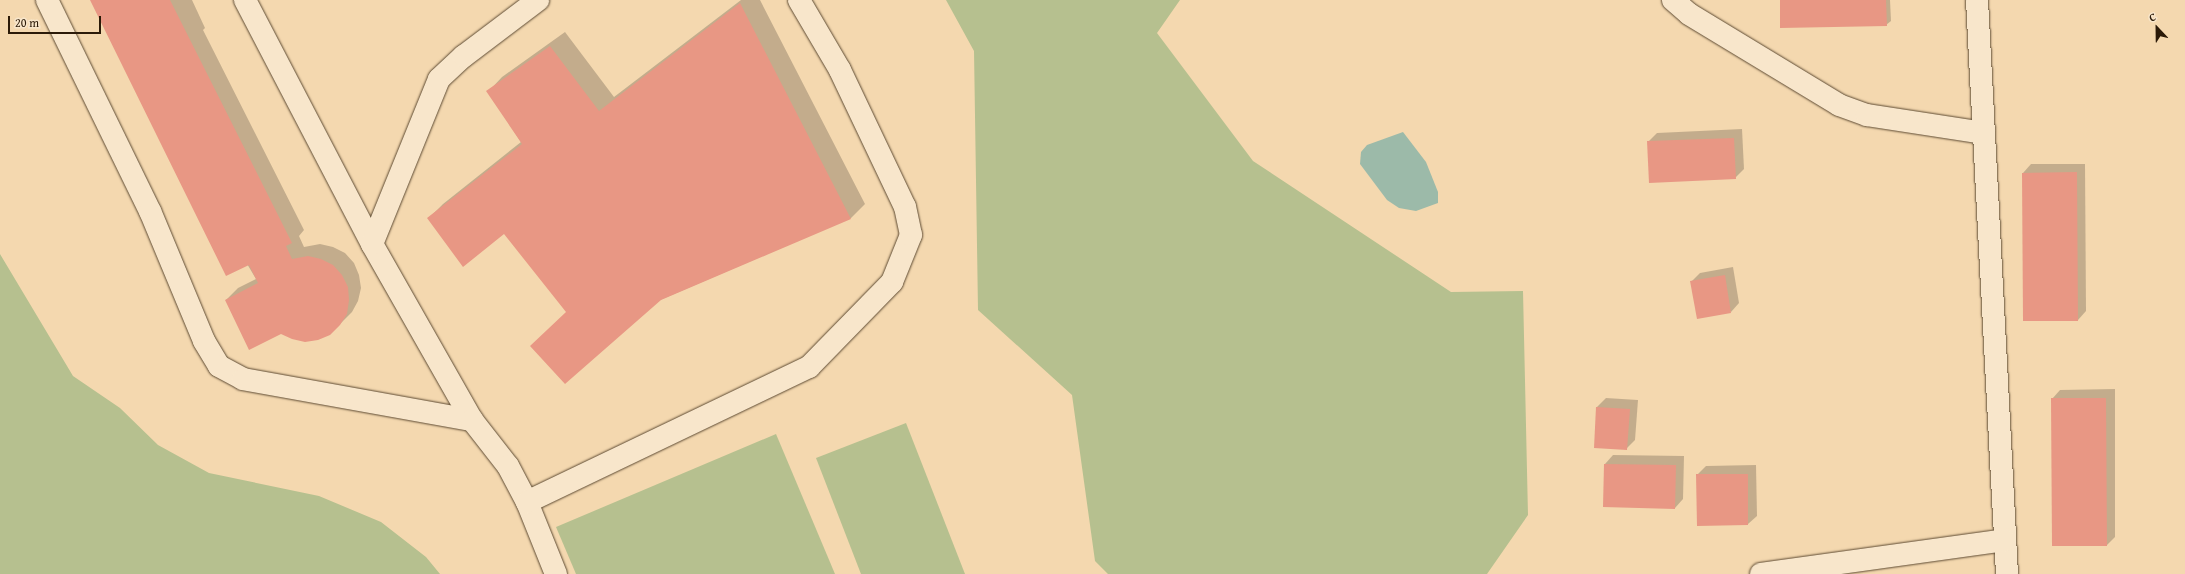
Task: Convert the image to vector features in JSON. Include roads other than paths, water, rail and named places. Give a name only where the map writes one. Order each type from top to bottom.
[{"type":"street","points":[[47,0],[150,211],[204,340],[219,366],[243,379],[472,420]]},
{"type":"street","points":[[245,0],[372,244],[472,420],[508,466],[527,502],[556,574]]},
{"type":"street","points":[[372,244],[439,79],[464,56],[538,0]]},
{"type":"street","points":[[527,502],[809,367],[892,282],[911,235],[906,207],[840,70],[799,0]]},
{"type":"street","points":[[1673,0],[1689,14],[1839,105],[1881,118],[1984,133]]},
{"type":"street","points":[[1976,0],[2007,574]]},
{"type":"street","points":[[1761,574],[2005,540]]}]
